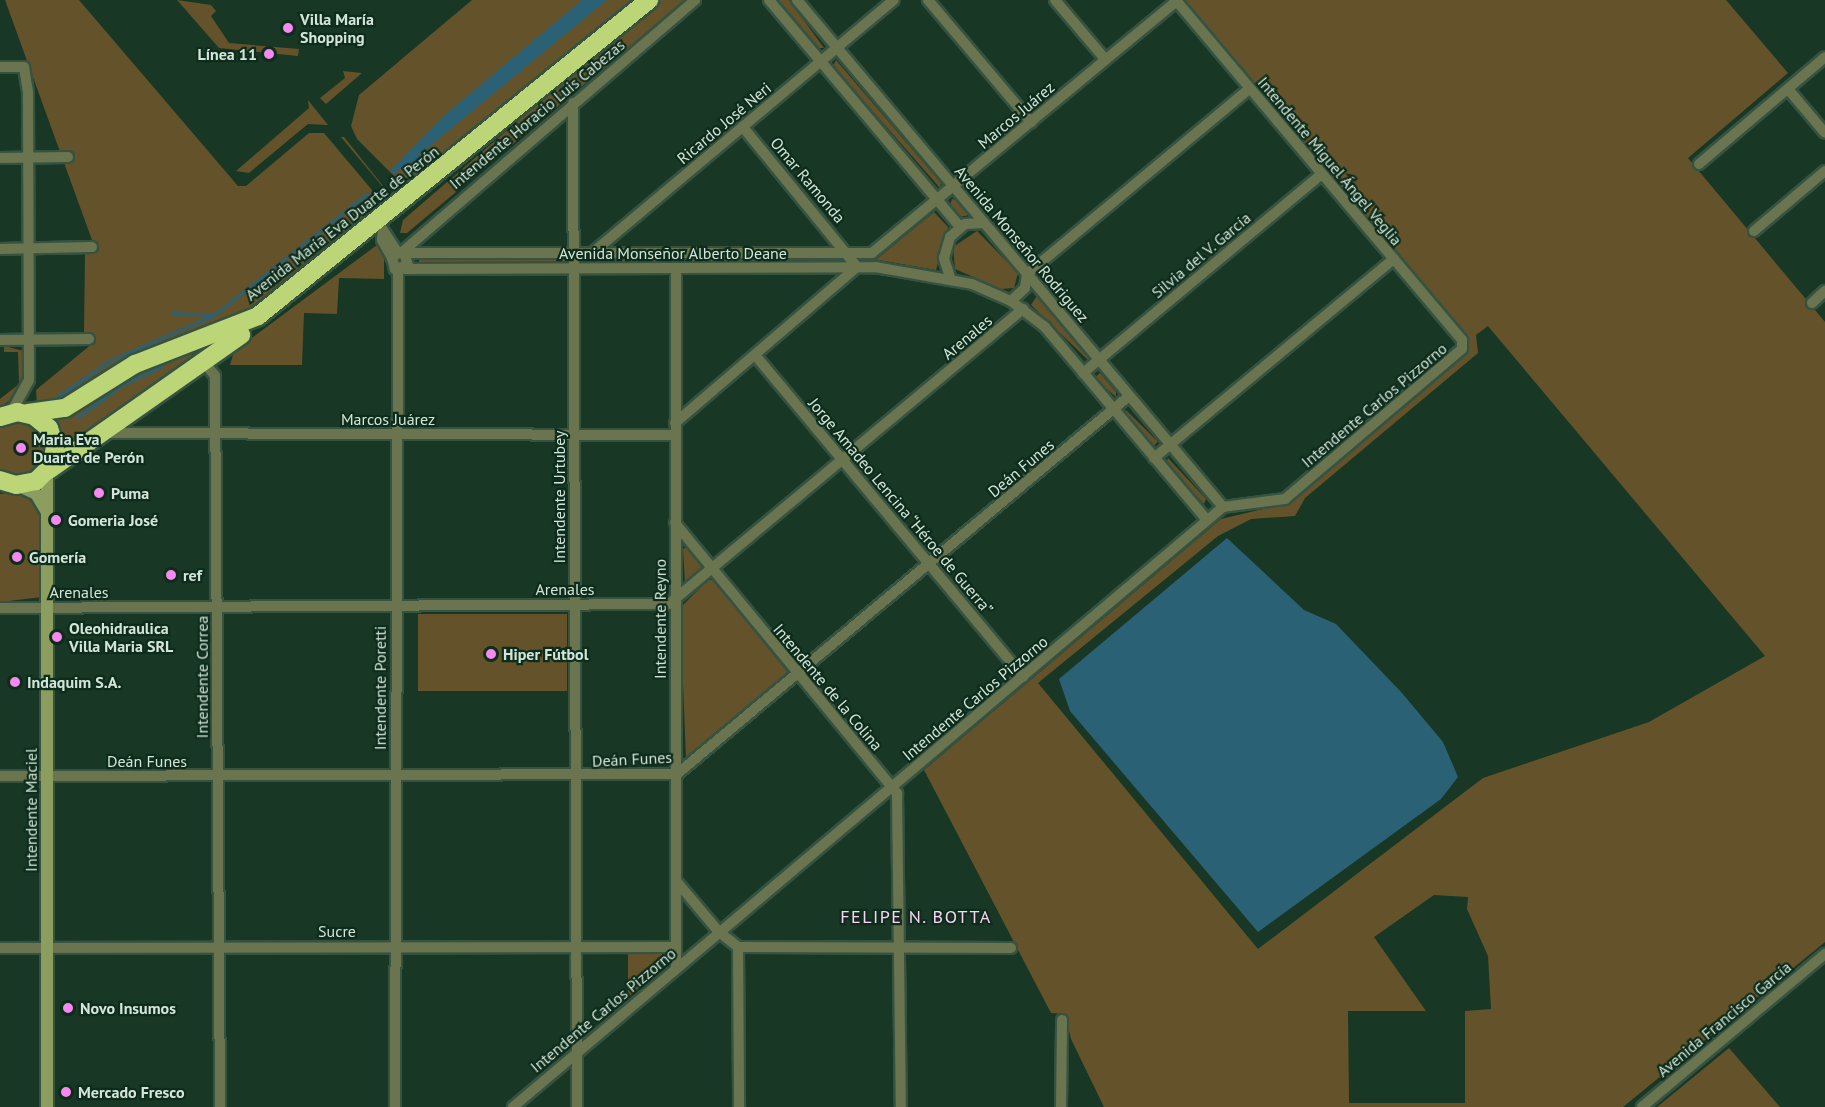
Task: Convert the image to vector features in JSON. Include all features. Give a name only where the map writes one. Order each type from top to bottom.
[{"type":"highway","name":"Avenida María Eva Duarte de Perón","points":[[15,410],[65,408],[135,364],[258,316],[381,227],[501,135],[564,71],[649,0]]},
{"type":"highway","name":"Avenida María Eva Duarte de Perón","points":[[7,484],[48,471],[203,361],[293,303],[381,227]]},
{"type":"highway","points":[[193,343],[203,361]]},
{"type":"highway","points":[[15,410],[45,423],[54,440],[48,471]]},
{"type":"main road","name":"Intendente Maciel","points":[[47,1107],[48,471]]},
{"type":"main road","points":[[7,484],[36,494],[47,514]]},
{"type":"street","name":"Intendente Horacio Luis Cabezas","points":[[399,254],[695,0]]},
{"type":"street","points":[[769,0],[960,227]]},
{"type":"street","name":"Avenida Monseñor Rodriguez","points":[[797,0],[1223,507]]},
{"type":"street","name":"Ricardo José Neri","points":[[573,269],[894,0]]},
{"type":"street","points":[[928,0],[1030,122]]},
{"type":"street","points":[[1055,0],[1105,59]]},
{"type":"street","name":"Marcos Juárez","points":[[876,252],[1176,0]]},
{"type":"street","name":"Intendente Miguel Ángel Veglia","points":[[1176,0],[1462,340]]},
{"type":"street","points":[[1699,164],[1825,57]]},
{"type":"street","points":[[0,67],[24,67],[27,158],[28,385],[15,410]]},
{"type":"street","points":[[1011,301],[1025,288],[1027,274],[1250,88]]},
{"type":"street","points":[[1788,89],[1825,133]]},
{"type":"street","name":"Intendente Urtubey","points":[[573,103],[574,1053],[577,1107]]},
{"type":"street","name":"Omar Ramonda","points":[[743,127],[850,253],[857,267]]},
{"type":"street","points":[[0,158],[68,157]]},
{"type":"street","points":[[1754,231],[1825,171]]},
{"type":"street","name":"Silvia del V. García","points":[[1083,373],[1322,174]]},
{"type":"street","points":[[984,223],[960,227],[945,251],[946,276],[1011,301],[1023,309],[1083,373],[1207,520]]},
{"type":"street","points":[[381,227],[399,254],[401,270]]},
{"type":"street","points":[[0,249],[92,247]]},
{"type":"street","name":"Avenida Monseñor Alberto Deane","points":[[399,254],[876,252]]},
{"type":"street","name":"Intendente Poretti","points":[[395,1107],[397,434],[401,270],[409,260],[399,254]]},
{"type":"street","points":[[1154,458],[1394,260]]},
{"type":"street","points":[[675,423],[857,267]]},
{"type":"street","name":"Avenida Monseñor Alberto Deane","points":[[401,270],[857,267],[946,276]]},
{"type":"street","name":"Intendente Reyno","points":[[676,269],[677,774],[673,946],[676,968]]},
{"type":"street","points":[[1812,303],[1825,291]]},
{"type":"street","name":"Arenales","points":[[0,608],[669,604],[1023,309]]},
{"type":"street","points":[[0,340],[89,339]]},
{"type":"street","name":"Intendente Carlos Pizzorno","points":[[513,1107],[574,1053],[1223,507],[1285,499],[1461,352],[1462,340]]},
{"type":"street","name":"Jorge Amadeo Lencina “Héroe de Guerra”","points":[[755,355],[1023,677]]},
{"type":"street","name":"Intendente Correa","points":[[203,361],[215,376],[220,1107]]},
{"type":"street","name":"Deán Funes","points":[[0,776],[677,774],[1129,396]]},
{"type":"street","name":"Marcos Juárez","points":[[101,433],[675,435]]},
{"type":"street","name":"Intendente de la Colina","points":[[675,523],[711,570],[892,787],[899,809],[901,1107]]},
{"type":"street","points":[[676,882],[719,932],[738,947],[1011,948]]},
{"type":"street","name":"Sucre","points":[[0,948],[673,946]]},
{"type":"street","points":[[738,947],[739,1107]]},
{"type":"street","name":"Avenida Francisco García","points":[[1642,1107],[1825,954]]},
{"type":"street","points":[[1060,1107],[1062,1020]]},
{"type":"shaded area","points":[[5,0],[79,0],[238,186],[246,186],[309,133],[324,133],[372,190],[369,220],[267,305],[62,403],[37,405],[36,390],[93,343],[93,336],[84,336],[85,252],[96,251]]},
{"type":"shaded area","points":[[177,0],[211,5],[216,11],[211,16],[229,43],[299,49],[298,56],[219,48]]},
{"type":"shaded area","points":[[472,0],[642,0],[417,178],[396,178],[357,139],[351,126],[359,95]]},
{"type":"shaded area","points":[[658,0],[685,0],[407,233],[400,233],[403,220]]},
{"type":"shaded area","points":[[778,0],[789,0],[824,48],[819,48]]},
{"type":"shaded area","points":[[1180,0],[1726,0],[1788,73],[1688,158],[1825,322],[1825,942],[1623,1107],[1104,1107],[1071,1039],[1065,1014],[1051,1013],[924,770],[1221,519],[1284,504],[1468,349]],"holes":[[[1488,326],[1765,656],[1649,722],[1483,778],[1258,949],[1038,683],[1218,536],[1251,519],[1295,516],[1305,498],[1478,353],[1476,335]],[[1434,895],[1468,897],[1467,909],[1488,956],[1491,1009],[1465,1011],[1465,1103],[1349,1103],[1348,1011],[1426,1011],[1374,937]]]},
{"type":"shaded area","points":[[836,60],[941,183],[940,188],[833,66]]},
{"type":"shaded area","points":[[343,71],[362,73],[326,104],[320,98],[345,78]]},
{"type":"shaded area","points":[[308,100],[328,125],[308,124],[249,173],[236,171],[309,108]]},
{"type":"shaded area","points":[[341,137],[344,137],[383,186],[382,186]]},
{"type":"shaded area","points":[[952,199],[956,200],[969,215],[960,217],[950,205]]},
{"type":"shaded area","points":[[934,212],[948,227],[936,270],[867,258],[877,259]]},
{"type":"shaded area","points":[[977,231],[1018,273],[1014,288],[1001,289],[955,269],[953,247]]},
{"type":"shaded area","points":[[377,245],[384,252],[384,279],[339,278],[337,314],[304,313],[302,365],[230,365],[234,351]]},
{"type":"shaded area","points":[[665,258],[666,263],[597,263],[601,259]]},
{"type":"shaded area","points":[[687,258],[842,258],[844,261],[686,263]]},
{"type":"shaded area","points":[[419,259],[567,259],[569,261],[419,264]]},
{"type":"shaded area","points":[[1038,294],[1089,355],[1088,360],[1031,305]]},
{"type":"shaded area","points":[[4,346],[24,351],[25,370],[13,399],[0,406],[0,399],[19,384],[18,352],[4,352]]},
{"type":"shaded area","points":[[189,350],[194,357],[66,447],[50,417],[123,376]]},
{"type":"shaded area","points":[[1100,373],[1116,392],[1116,397],[1094,378]]},
{"type":"shaded area","points":[[1126,410],[1158,442],[1154,445],[1122,414]]},
{"type":"shaded area","points":[[37,421],[51,452],[29,478],[0,474],[0,422]]},
{"type":"shaded area","points":[[1168,458],[1206,499],[1204,504],[1166,464]]},
{"type":"shaded area","points":[[18,492],[35,501],[43,520],[42,597],[0,602],[0,494]]},
{"type":"shaded area","points":[[687,547],[704,569],[685,584],[683,549]]},
{"type":"shaded area","points":[[708,580],[714,580],[789,674],[686,759],[680,608]]},
{"type":"shaded area","name":"Hiper Fútbol","points":[[418,614],[567,614],[567,691],[418,691]]},
{"type":"shaded area","points":[[661,952],[667,964],[628,997],[628,953]]},
{"type":"shaded area","points":[[1729,1048],[1780,1107],[1657,1107]]},
{"type":"water","points":[[582,0],[607,0],[419,155],[426,165],[422,168],[413,161],[394,174],[390,171],[447,113]]},
{"type":"water","points":[[1227,538],[1304,610],[1336,624],[1402,693],[1443,742],[1458,777],[1441,799],[1258,932],[1070,711],[1059,679]]},
{"type":"waterway","points":[[51,401],[109,361],[214,315],[368,193]]},
{"type":"waterway","points":[[172,313],[214,315]]},
{"type":"waterway","points":[[78,417],[122,385],[162,366]]},
{"type":"place","name":"Villa María Shopping","points":[[288,28]]},
{"type":"place","name":"Línea 11","points":[[269,54]]},
{"type":"place","name":"Maria Eva Duarte de Perón","points":[[21,448]]},
{"type":"place","name":"Puma","points":[[99,493]]},
{"type":"place","name":"Gomeria José","points":[[56,520]]},
{"type":"place","name":"Gomería","points":[[17,557]]},
{"type":"place","name":"ref","points":[[171,575]]},
{"type":"place","name":"Oleohidraulica Villa Maria SRL","points":[[57,637]]},
{"type":"place","name":"Hiper Fútbol","points":[[491,654]]},
{"type":"place","name":"Indaquim S.A.","points":[[15,682]]},
{"type":"place","name":"Novo Insumos","points":[[68,1008]]},
{"type":"place","name":"Mercado Fresco","points":[[66,1092]]},
{"type":"district","name":"FELIPE N. BOTTA","points":[[916,917]]}]
